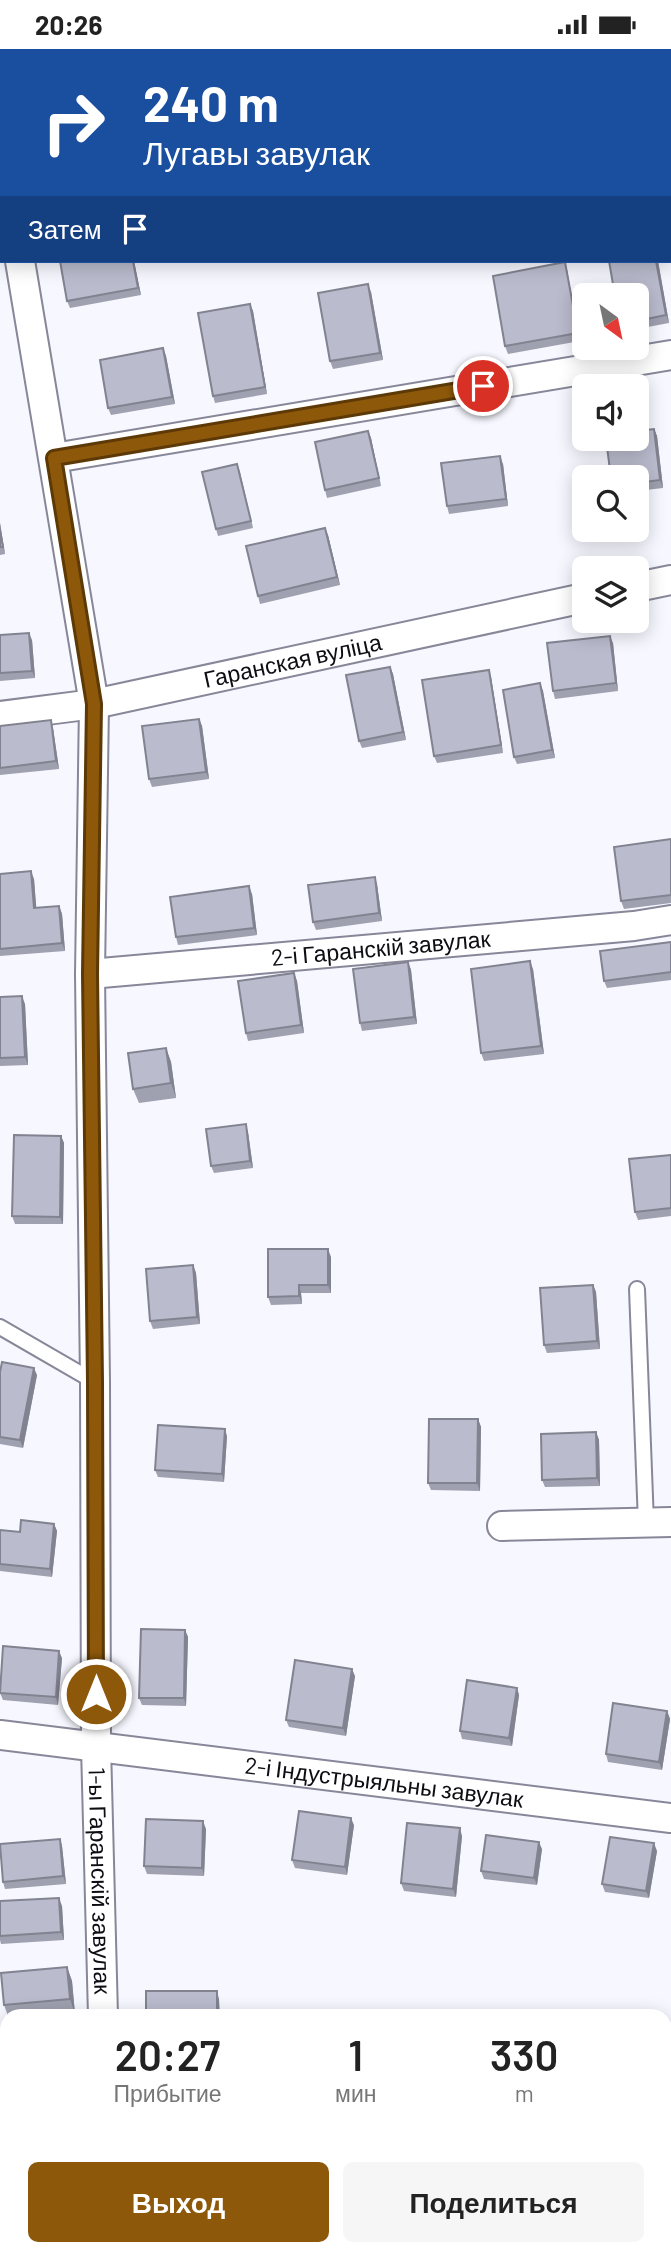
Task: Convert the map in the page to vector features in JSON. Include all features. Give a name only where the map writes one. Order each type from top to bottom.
[{"type":"street","name":"1-ы Гаранскій завулак","points":[[20,263],[94,704],[90,974],[96,1747],[103,2009]]},
{"type":"street","points":[[54,458],[671,355]]},
{"type":"street","points":[[649,585],[671,580]]},
{"type":"street","name":"Гаранская вуліца","points":[[0,716],[94,704],[572,601]]},
{"type":"street","name":"2-і Гаранскій завулак","points":[[90,974],[634,926],[671,920]]},
{"type":"street","points":[[502,1526],[659,1522]]},
{"type":"street","name":"1-ы Гаранскій завулак","points":[[0,1735],[96,1747]]},
{"type":"street","name":"2-і Індустрыяльны завулак","points":[[96,1747],[671,1818]]},
{"type":"lane","points":[[637,1289],[659,1522]]},
{"type":"lane","points":[[0,1327],[95,1382]]},
{"type":"building","points":[[60,263],[133,263],[138,288],[67,301]]},
{"type":"building","points":[[565,263],[572,300],[572,334],[505,346],[493,276]]},
{"type":"building","points":[[609,263],[656,263],[666,315],[649,319],[649,283],[613,283]]},
{"type":"building","points":[[368,284],[380,353],[330,361],[318,293]]},
{"type":"building","points":[[250,304],[265,387],[213,396],[198,313]]},
{"type":"building","points":[[163,348],[172,397],[108,408],[100,360]]},
{"type":"building","points":[[654,429],[660,480],[649,481],[649,465],[609,465],[608,451],[649,451],[649,430]]},
{"type":"building","points":[[368,431],[379,478],[325,490],[315,442]]},
{"type":"building","points":[[500,456],[506,499],[447,506],[441,463]]},
{"type":"building","points":[[237,464],[251,521],[216,529],[202,472]]},
{"type":"building","points":[[325,528],[337,577],[258,596],[246,546]]},
{"type":"building","points":[[29,633],[32,671],[0,673],[0,635]]},
{"type":"building","points":[[610,636],[616,683],[553,691],[547,643]]},
{"type":"building","points":[[390,667],[403,732],[359,741],[346,675]]},
{"type":"building","points":[[489,670],[501,745],[434,756],[422,680]]},
{"type":"building","points":[[540,683],[552,750],[514,757],[503,690]]},
{"type":"building","points":[[199,719],[206,772],[149,779],[142,726]]},
{"type":"building","points":[[51,720],[56,761],[0,768],[0,726]]},
{"type":"building","points":[[671,839],[671,895],[621,901],[614,847]]},
{"type":"building","points":[[31,871],[34,908],[59,906],[62,943],[0,949],[0,874]]},
{"type":"building","points":[[375,877],[379,913],[313,922],[308,885]]},
{"type":"building","points":[[249,886],[254,928],[176,937],[170,897]]},
{"type":"building","points":[[671,942],[671,972],[604,981],[600,951]]},
{"type":"building","points":[[530,961],[541,1046],[481,1053],[471,969]]},
{"type":"building","points":[[408,962],[414,1017],[360,1023],[353,969]]},
{"type":"building","points":[[294,973],[301,1025],[246,1033],[238,981]]},
{"type":"building","points":[[22,996],[25,1057],[0,1058],[0,997]]},
{"type":"building","points":[[166,1048],[171,1083],[133,1089],[128,1053]]},
{"type":"building","points":[[246,1124],[250,1161],[211,1166],[206,1129]]},
{"type":"building","points":[[14,1135],[61,1136],[60,1217],[12,1216]]},
{"type":"building","points":[[671,1155],[671,1208],[635,1212],[629,1159]]},
{"type":"building","points":[[268,1249],[328,1249],[328,1285],[299,1285],[299,1296],[268,1297]]},
{"type":"building","points":[[193,1265],[197,1317],[150,1321],[146,1269]]},
{"type":"building","points":[[593,1285],[597,1341],[544,1345],[540,1288]]},
{"type":"building","points":[[2,1362],[34,1368],[20,1440],[0,1437]]},
{"type":"building","points":[[429,1419],[478,1419],[477,1483],[428,1483]]},
{"type":"building","points":[[158,1425],[225,1429],[222,1474],[155,1470]]},
{"type":"building","points":[[596,1432],[597,1478],[542,1480],[541,1434]]},
{"type":"building","points":[[21,1520],[54,1524],[50,1569],[0,1564],[0,1530],[20,1532]]},
{"type":"building","points":[[141,1629],[185,1630],[184,1698],[139,1698]]},
{"type":"building","points":[[3,1646],[59,1651],[56,1697],[0,1693]]},
{"type":"building","points":[[295,1660],[352,1669],[343,1728],[286,1720]]},
{"type":"building","points":[[467,1680],[517,1688],[509,1738],[460,1731]]},
{"type":"building","points":[[613,1703],[667,1711],[659,1762],[606,1754]]},
{"type":"building","points":[[299,1811],[351,1818],[345,1867],[292,1860]]},
{"type":"building","points":[[146,1819],[203,1821],[202,1868],[144,1866]]},
{"type":"building","points":[[407,1823],[460,1828],[453,1889],[401,1883]]},
{"type":"building","points":[[486,1835],[539,1842],[534,1878],[481,1871]]},
{"type":"building","points":[[610,1837],[654,1843],[646,1891],[602,1884]]},
{"type":"building","points":[[60,1839],[63,1876],[3,1882],[0,1844]]},
{"type":"building","points":[[59,1898],[61,1932],[0,1936],[0,1901]]},
{"type":"building","points":[[67,1967],[70,1999],[4,2005],[1,1973]]},
{"type":"building","points":[[146,1991],[217,1991],[217,2009],[146,2009]]},
{"type":"route","points":[[96,1694],[90,974],[94,704],[54,458],[483,386]]}]
